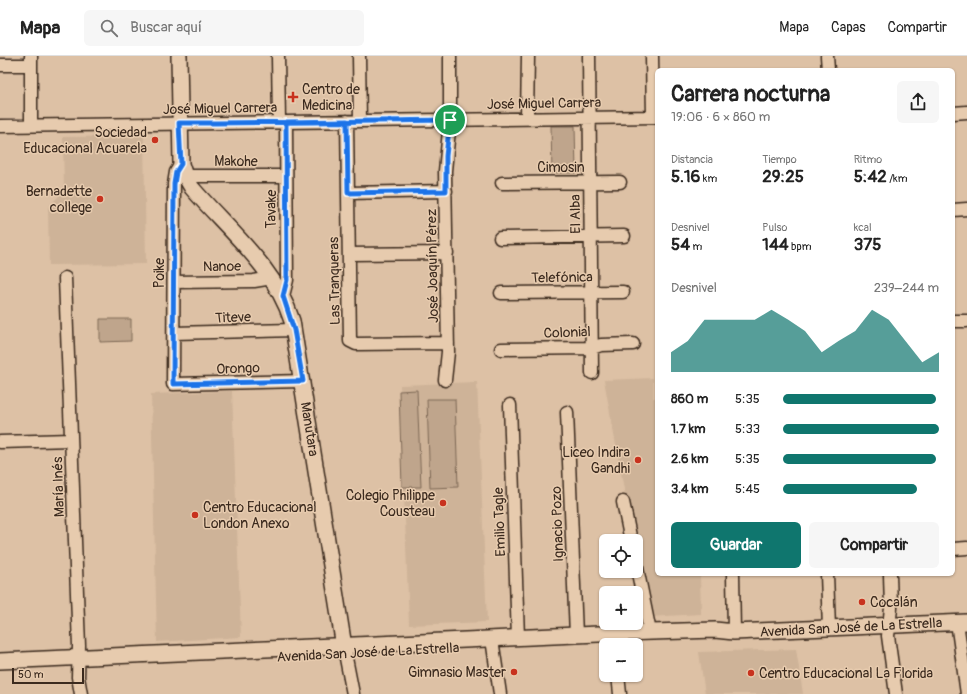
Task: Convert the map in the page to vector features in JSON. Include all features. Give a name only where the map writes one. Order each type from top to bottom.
[{"type":"main road","points":[[179,56],[179,123],[183,170]]},
{"type":"main road","name":"Manutara","points":[[183,170],[192,188],[272,278],[283,296],[294,330],[303,381],[344,649]]},
{"type":"main road","name":"Avenida San José de La Estrella","points":[[623,638],[650,632],[715,630],[734,632],[962,622]]},
{"type":"main road","name":"Avenida San José de La Estrella","points":[[643,639],[717,637],[734,632]]},
{"type":"main road","name":"Avenida San José de La Estrella","points":[[493,643],[518,638],[576,635],[599,638]]},
{"type":"main road","name":"Avenida San José de La Estrella","points":[[0,668],[78,661],[493,643],[599,640]]},
{"type":"main road","name":"Avenida San José de La Estrella","points":[[0,661],[78,661]]},
{"type":"street","name":"Tavake","points":[[278,56],[286,176],[287,280],[283,296]]},
{"type":"street","points":[[360,56],[360,121]]},
{"type":"street","name":"José Joaquín Pérez","points":[[445,380],[448,343],[446,156],[450,120],[450,56]]},
{"type":"street","points":[[527,118],[528,56]]},
{"type":"street","name":"El Alba","points":[[589,56],[592,372]]},
{"type":"street","points":[[652,56],[655,117]]},
{"type":"street","points":[[827,56],[828,68]]},
{"type":"street","points":[[0,65],[31,60],[31,125]]},
{"type":"street","points":[[955,112],[967,112]]},
{"type":"street","name":"José Miguel Carrera","points":[[0,126],[655,117]]},
{"type":"street","name":"Las Tranqueras","points":[[347,121],[350,337],[352,343],[448,343]]},
{"type":"street","name":"Makohe","points":[[183,170],[286,176]]},
{"type":"street","name":"Poike","points":[[173,384],[174,184],[176,172],[183,170]]},
{"type":"street","name":"Cimosin","points":[[502,183],[620,182]]},
{"type":"street","points":[[348,193],[446,191]]},
{"type":"street","points":[[955,210],[967,209]]},
{"type":"street","points":[[500,238],[624,236]]},
{"type":"street","points":[[349,254],[447,253]]},
{"type":"street","name":"María Inés","points":[[65,278],[78,677],[81,694]]},
{"type":"street","name":"Nanoe","points":[[174,282],[254,281],[272,278]]},
{"type":"street","name":"Telefónica","points":[[501,294],[623,292]]},
{"type":"street","points":[[955,321],[967,320]]},
{"type":"street","name":"Titeve","points":[[174,333],[294,330]]},
{"type":"street","name":"Colonial","points":[[501,349],[592,348],[601,345],[633,344]]},
{"type":"street","name":"Orongo","points":[[173,384],[303,381]]},
{"type":"street","name":"Emilio Tagle","points":[[510,405],[518,638]]},
{"type":"street","name":"Ignacio Pozo","points":[[567,412],[576,635]]},
{"type":"street","points":[[0,442],[71,440]]},
{"type":"street","points":[[623,502],[630,534]]},
{"type":"street","points":[[955,549],[967,548]]},
{"type":"street","points":[[733,576],[734,632]]},
{"type":"street","points":[[827,576],[829,628]]},
{"type":"street","points":[[890,576],[891,608],[888,636],[896,694]]},
{"type":"street","points":[[639,578],[650,632]]},
{"type":"street","points":[[962,622],[967,694]]},
{"type":"street","points":[[493,643],[500,694]]},
{"type":"street","name":"Manutara","points":[[344,649],[353,694]]},
{"type":"street","points":[[619,682],[620,694]]},
{"type":"shaded area","points":[[551,126],[575,126],[576,173],[552,173]]},
{"type":"shaded area","name":"Bernadette college","points":[[144,136],[146,264],[49,265],[48,207],[64,191],[63,137]]},
{"type":"shaded area","points":[[100,319],[131,319],[131,341],[100,342]]},
{"type":"shaded area","name":"Liceo Indira Gandhi","points":[[653,378],[653,398],[655,398],[655,576],[700,576],[701,614],[648,617],[641,578],[643,578],[643,534],[634,534],[630,522],[604,380]]},
{"type":"shaded area","name":"Colegio Philippe Cousteau","points":[[477,382],[487,622],[409,625],[400,385]]},
{"type":"shaded area","points":[[417,390],[421,487],[402,487],[399,391]]},
{"type":"shaded area","name":"Centro Educacional London Anexo","points":[[232,391],[241,637],[157,642],[151,394]]},
{"type":"shaded area","points":[[427,399],[455,399],[458,487],[430,488]]},
{"type":"shaded area","name":"Centro Educacional La Florida","points":[[796,649],[803,694],[705,694],[699,652]]},
{"type":"place","name":"Centro de Medicina","points":[[293,97]]},
{"type":"place","name":"Sociedad Educacional Acuarela","points":[[155,140]]},
{"type":"place","name":"Bernadette college","points":[[100,199]]},
{"type":"place","name":"Liceo Indira Gandhi","points":[[638,460]]},
{"type":"place","name":"Colegio Philippe Cousteau","points":[[443,503]]},
{"type":"place","name":"Centro Educacional London Anexo","points":[[195,515]]},
{"type":"place","name":"Cocalán","points":[[862,602]]},
{"type":"place","name":"Gimnasio Master","points":[[514,672]]},
{"type":"place","name":"Centro Educacional La Florida","points":[[751,673]]},
{"type":"route","points":[[450,120],[347,121],[286,122],[179,123],[181,164],[174,178],[173,384],[303,381],[294,330],[283,296],[287,280],[286,122],[317,121],[347,121],[348,193],[446,191],[446,156],[450,120]]}]
